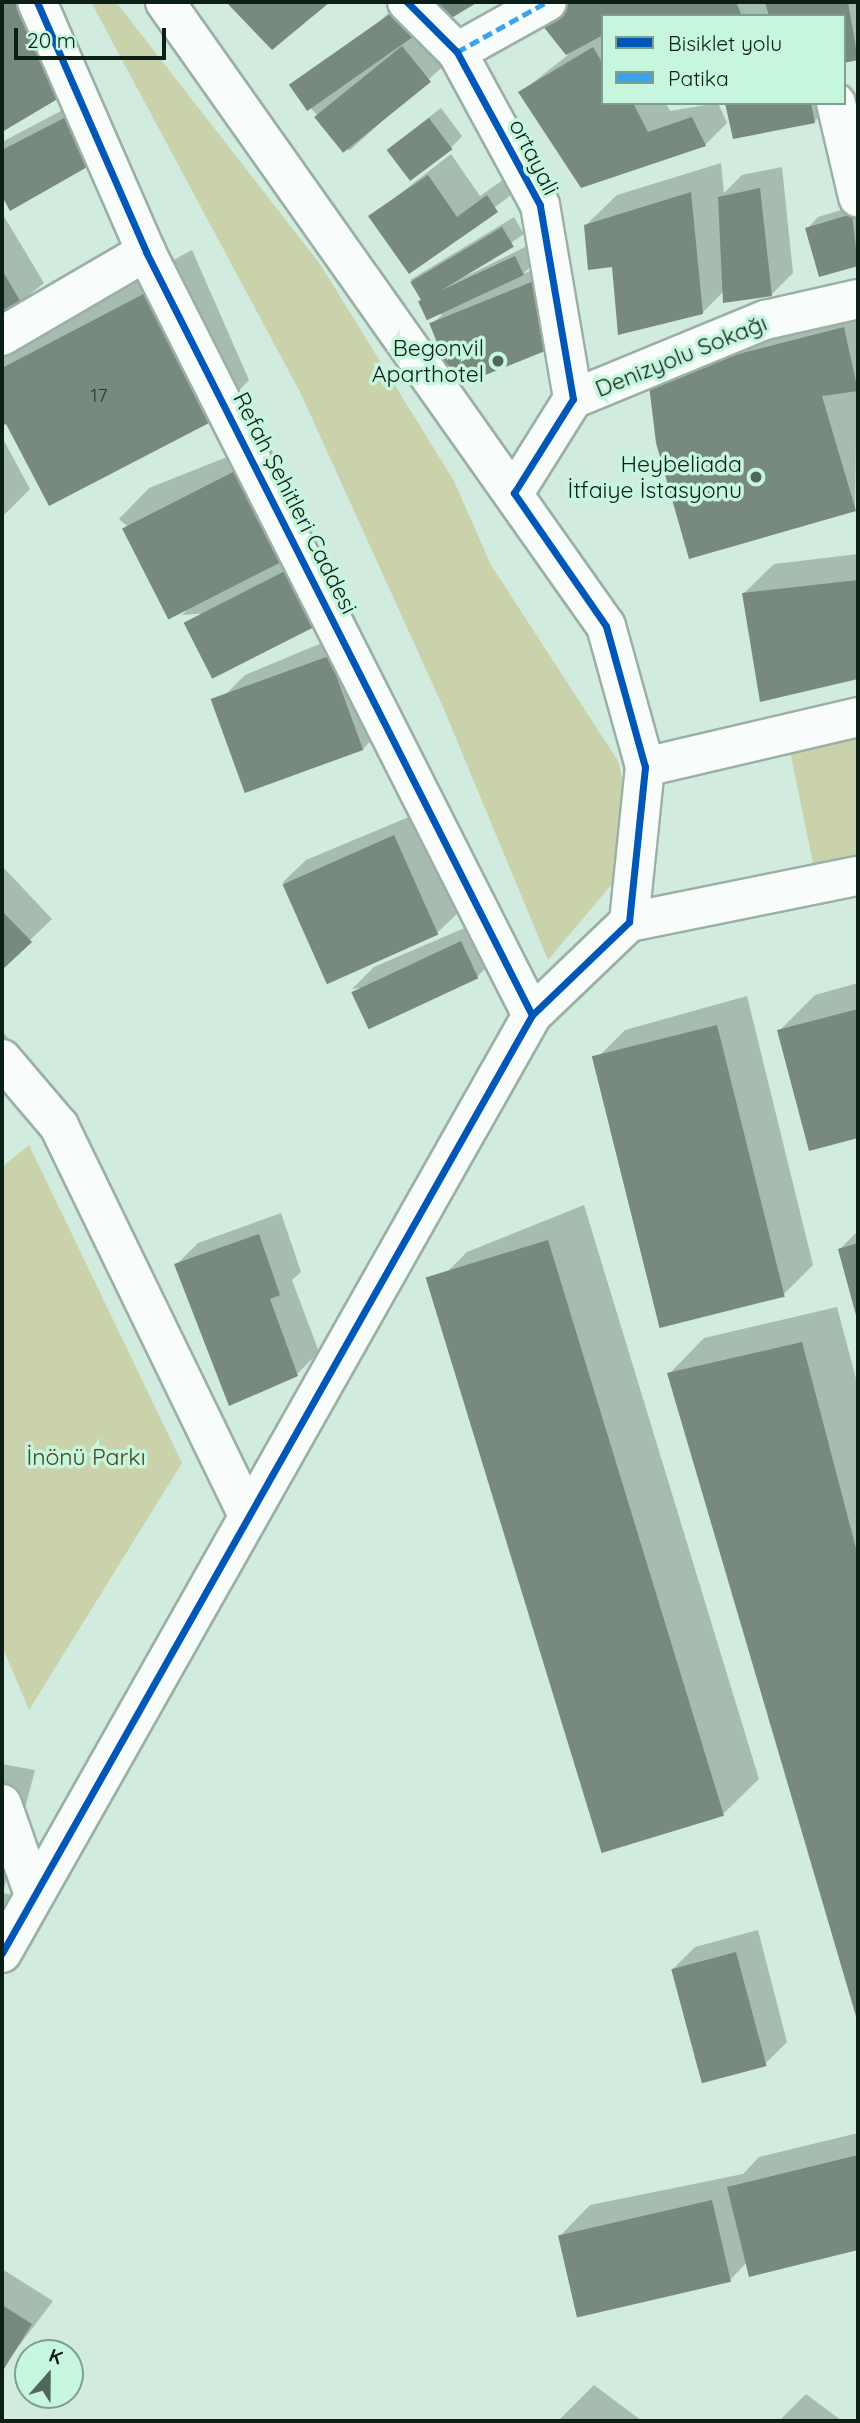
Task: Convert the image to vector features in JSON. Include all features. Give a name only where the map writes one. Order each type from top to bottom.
[{"type":"street","name":"Refah Şehitleri Caddesi","points":[[37,2],[146,252],[532,1015]]},
{"type":"street","points":[[165,2],[606,626],[645,767],[629,922]]},
{"type":"street","name":"ortayali","points":[[407,2],[457,52],[540,205],[573,399]]},
{"type":"street","points":[[457,52],[547,2]]},
{"type":"street","points":[[836,105],[858,197]]},
{"type":"street","points":[[2,336],[146,252]]},
{"type":"street","name":"Denizyolu Sokağı","points":[[514,493],[573,399],[765,320],[858,299]]},
{"type":"street","points":[[645,767],[858,717]]},
{"type":"street","points":[[2,1953],[532,1015],[629,922],[858,876]]},
{"type":"street","points":[[2,1059],[59,1126],[248,1516]]},
{"type":"street","points":[[2,1804],[34,1895]]},
{"type":"green space","points":[[91,2],[116,2],[320,264],[454,481],[491,565],[618,761],[633,822],[622,872],[548,960],[443,707],[301,394]]},
{"type":"green space","points":[[858,734],[858,856],[814,868],[790,751]]},
{"type":"green space","name":"İnönü Parkı","points":[[29,1145],[182,1463],[29,1710],[2,1646],[2,1167]]},
{"type":"building","points":[[2,2],[26,2],[66,94],[2,132]]},
{"type":"building","points":[[226,2],[330,2],[272,50]]},
{"type":"building","points":[[433,2],[478,2],[448,20]]},
{"type":"building","points":[[559,2],[736,2],[741,14],[601,14],[601,36],[566,55],[534,15]]},
{"type":"building","points":[[765,2],[848,2],[858,60],[846,63],[846,14],[768,14]]},
{"type":"building","points":[[397,9],[415,35],[307,111],[289,85]]},
{"type":"building","points":[[402,46],[431,82],[343,153],[314,117]]},
{"type":"building","points":[[593,47],[601,61],[601,105],[634,105],[648,132],[692,117],[706,146],[581,188],[518,92]]},
{"type":"building","points":[[725,105],[811,105],[815,123],[733,139]]},
{"type":"building","points":[[72,114],[96,162],[10,211],[2,196],[2,150]]},
{"type":"building","points":[[429,118],[452,149],[410,181],[387,150]]},
{"type":"building","points":[[428,175],[457,217],[487,195],[498,212],[409,274],[368,216]]},
{"type":"building","points":[[760,188],[772,296],[723,303],[718,197]]},
{"type":"building","points":[[691,192],[703,314],[618,335],[612,267],[588,270],[584,225]]},
{"type":"building","points":[[852,214],[858,266],[819,277],[805,228]]},
{"type":"building","points":[[502,227],[514,247],[422,302],[410,282]]},
{"type":"building","points":[[515,256],[524,275],[427,320],[418,301]]},
{"type":"building","points":[[2,270],[23,306],[2,319]]},
{"type":"building","points":[[534,281],[560,345],[455,387],[429,323]]},
{"type":"building","points":[[151,290],[209,423],[49,506],[6,424],[2,426],[2,368]]},
{"type":"building","name":"Heybeliada İtfaiye İstasyonu","points":[[844,327],[858,391],[822,396],[856,511],[689,559],[656,443],[648,377]]},
{"type":"building","points":[[237,470],[283,561],[168,619],[122,529]]},
{"type":"building","points":[[287,570],[316,626],[212,679],[184,623]]},
{"type":"building","points":[[858,580],[858,679],[760,702],[742,593]]},
{"type":"building","points":[[329,656],[363,750],[245,793],[211,699]]},
{"type":"building","points":[[394,835],[438,935],[327,984],[283,885]]},
{"type":"building","points":[[2,911],[32,942],[2,970]]},
{"type":"building","points":[[461,941],[478,978],[369,1029],[351,992]]},
{"type":"building","points":[[858,1009],[858,1138],[809,1151],[777,1030]]},
{"type":"building","points":[[717,1025],[785,1297],[660,1328],[592,1056]]},
{"type":"building","points":[[259,1234],[280,1295],[270,1299],[298,1376],[229,1406],[174,1264]]},
{"type":"building","points":[[548,1240],[724,1816],[602,1853],[426,1277]]},
{"type":"building","points":[[858,1243],[858,1319],[857,1319],[838,1249]]},
{"type":"building","points":[[802,1342],[858,1556],[858,2023],[667,1373]]},
{"type":"building","points":[[736,1952],[767,2066],[702,2083],[671,1969]]},
{"type":"building","points":[[858,2155],[858,2250],[749,2277],[727,2187]]},
{"type":"building","points":[[712,2200],[731,2282],[577,2317],[558,2236]]},
{"type":"building","points":[[2,2305],[32,2324],[23,2339],[14,2339],[14,2353],[2,2372]]},
{"type":"marked path","points":[[457,52],[547,2]]},
{"type":"cycle path","points":[[37,2],[146,252],[532,1015]]},
{"type":"cycle path","points":[[2,1953],[532,1015],[629,922],[645,767],[606,626],[514,493],[573,399],[540,205],[457,52],[407,2]]},
{"type":"place","name":"Begonvil Aparthotel","points":[[498,361]]},
{"type":"place","name":"Heybeliada İtfaiye İstasyonu","points":[[756,477]]}]
